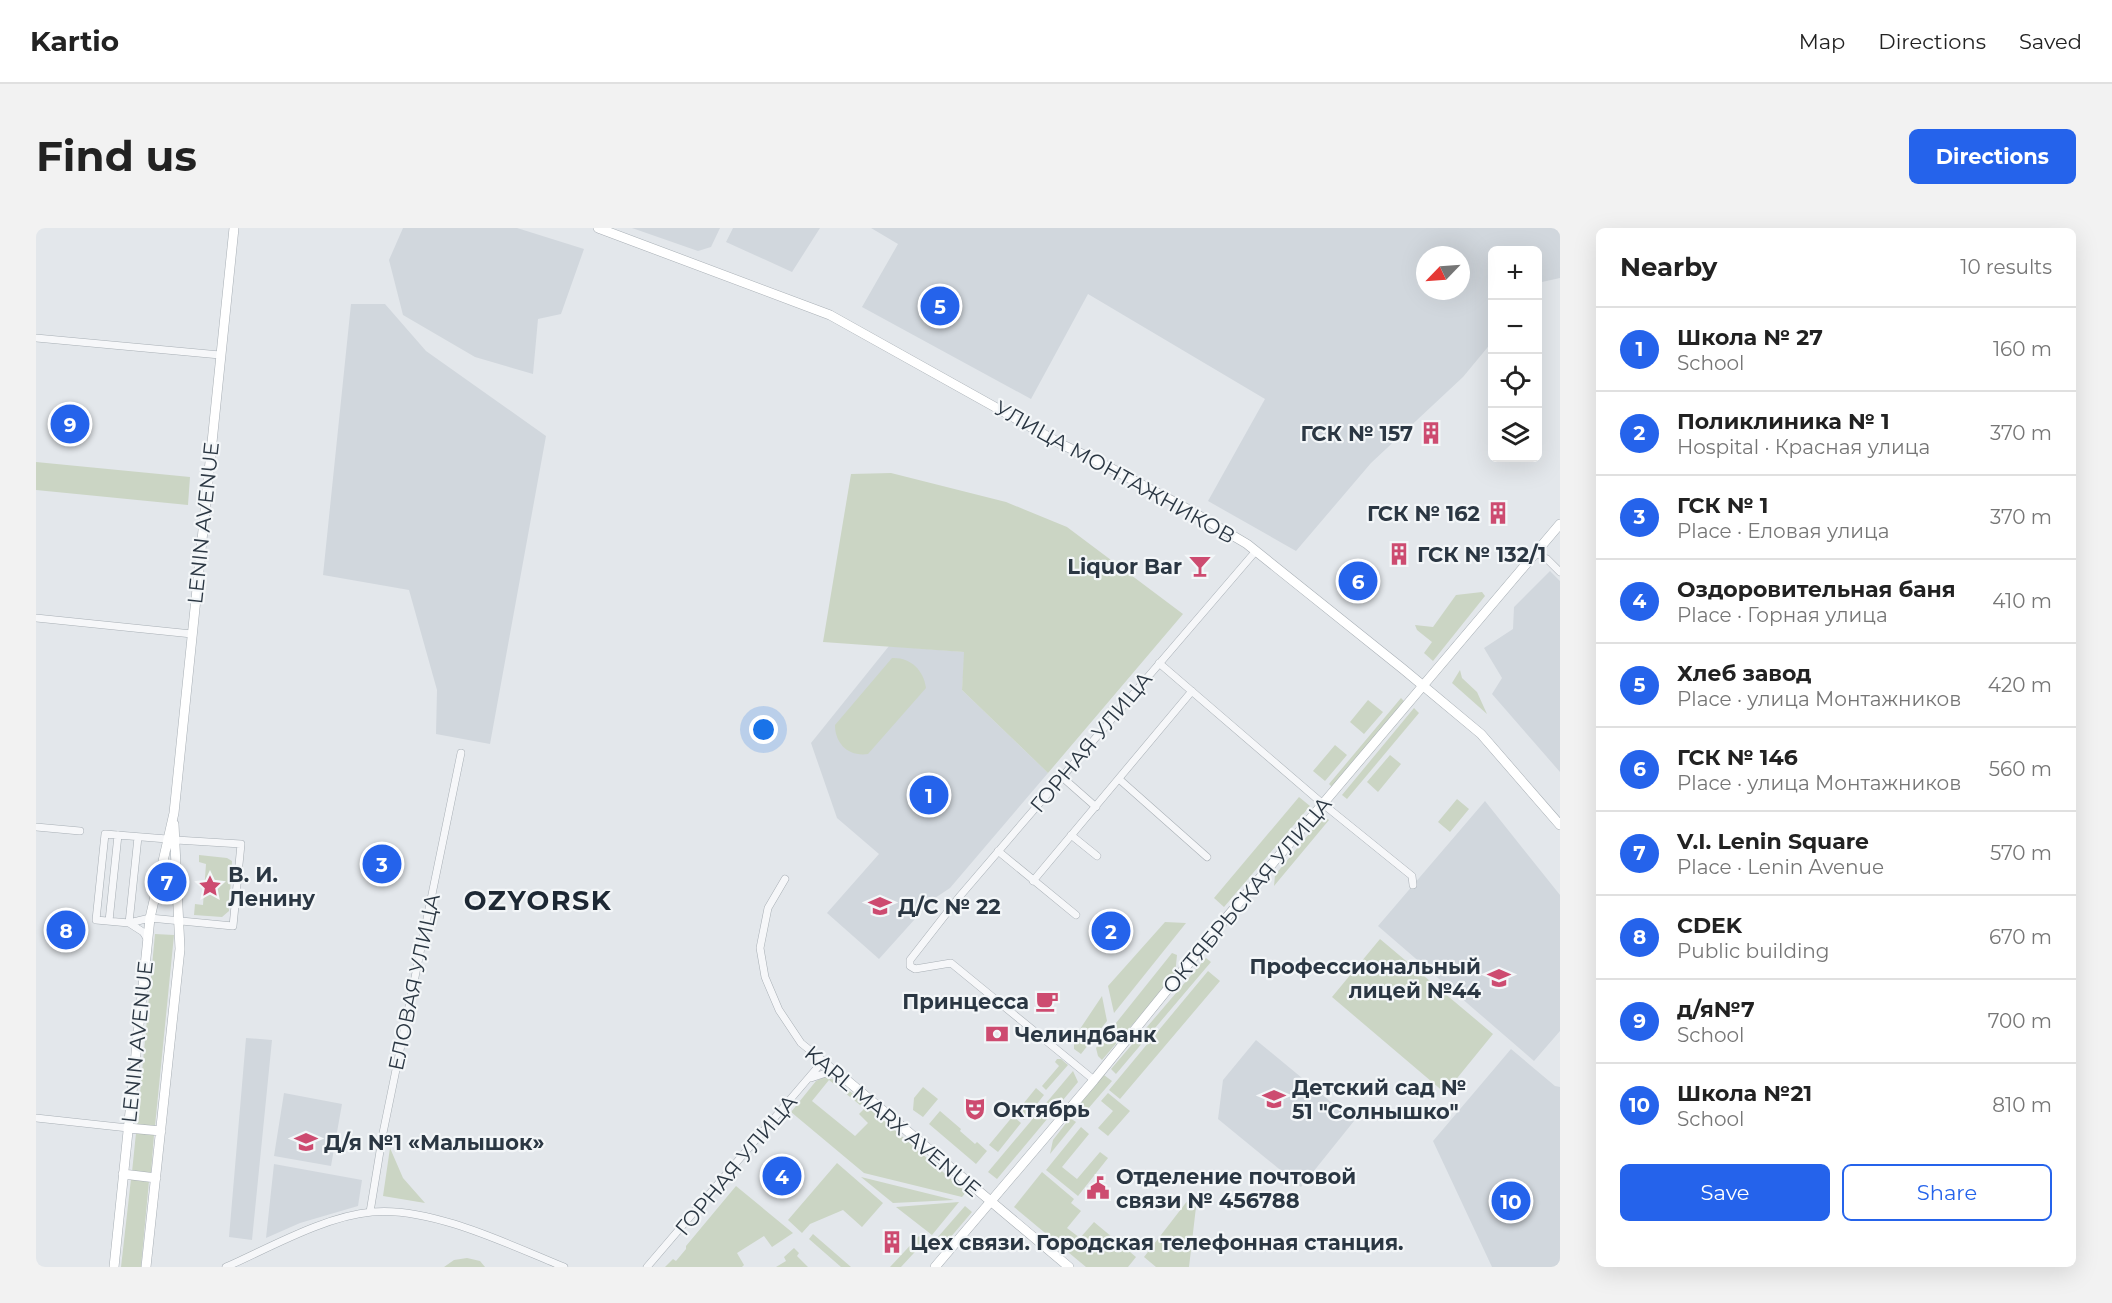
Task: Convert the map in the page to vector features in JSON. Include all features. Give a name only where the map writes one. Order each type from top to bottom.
[{"type":"street","name":"LENIN AVENUE","points":[[114,1267],[150,918],[171,839],[174,818],[234,228]]},
{"type":"street","name":"УЛИЦА МОНТАЖНИКОВ","points":[[598,228],[844,322],[1063,445],[1099,462],[1238,538],[1481,734],[1560,825]]},
{"type":"street","points":[[36,338],[220,355]]},
{"type":"street","name":"ОКТЯБРЬСКАЯ УЛИЦА","points":[[935,1267],[1094,1080],[1214,932],[1560,524]]},
{"type":"street","name":"ГОРНАЯ УЛИЦА","points":[[1094,1080],[951,963],[915,969],[909,966],[910,960],[928,935],[998,852],[1255,552]]},
{"type":"street","points":[[1536,553],[1547,559],[1560,572]]},
{"type":"street","points":[[36,618],[192,634]]},
{"type":"street","points":[[1159,663],[1323,804],[1412,876],[1413,885]]},
{"type":"street","points":[[1033,881],[1192,691]]},
{"type":"street","name":"ЕЛОВАЯ УЛИЦА","points":[[370,1212],[383,1133],[461,753]]},
{"type":"street","points":[[1062,777],[1095,807]]},
{"type":"street","points":[[1119,778],[1207,857]]},
{"type":"street","points":[[36,827],[80,831]]},
{"type":"street","points":[[105,834],[171,839],[241,844],[233,926],[150,918],[129,923],[96,920],[105,834]]},
{"type":"street","points":[[109,921],[118,835]]},
{"type":"street","points":[[1071,835],[1097,856]]},
{"type":"street","points":[[129,923],[138,837]]},
{"type":"street","name":"LENIN AVENUE","points":[[146,1267],[180,949],[171,839]]},
{"type":"street","points":[[998,852],[1076,915]]},
{"type":"street","name":"KARL MARX AVENUE","points":[[785,879],[768,908],[760,948],[765,977],[779,1010],[801,1043],[1069,1267]]},
{"type":"street","points":[[129,923],[143,932],[148,940]]},
{"type":"street","name":"ГОРНАЯ УЛИЦА","points":[[647,1267],[823,1061]]},
{"type":"street","points":[[805,1082],[819,1074],[826,1073],[843,1077]]},
{"type":"street","points":[[36,1118],[161,1131]]},
{"type":"street","points":[[123,1174],[156,1178]]},
{"type":"street","points":[[226,1267],[319,1226],[370,1212],[399,1212],[432,1218],[480,1233],[564,1267]]},
{"type":"shaded area","points":[[403,228],[517,228],[584,249],[561,314],[538,319],[533,374],[475,357],[403,315],[389,260]]},
{"type":"shaded area","points":[[632,228],[720,228],[711,247],[698,251]]},
{"type":"shaded area","points":[[733,228],[820,228],[792,272],[726,242]]},
{"type":"shaded area","points":[[871,228],[1560,228],[1560,278],[1542,282],[1542,246],[1488,246],[1488,347],[1463,377],[1371,463],[1296,551],[1208,501],[1265,399],[1088,294],[1031,399],[862,307],[898,244]]},
{"type":"shaded area","points":[[351,304],[385,304],[426,351],[546,436],[490,744],[436,734],[437,690],[409,590],[323,575]]},
{"type":"shaded area","points":[[1550,571],[1560,581],[1560,772],[1492,694],[1502,678],[1484,648],[1513,629],[1514,607]]},
{"type":"shaded area","points":[[889,646],[965,652],[962,690],[1048,773],[950,888],[932,900],[879,959],[827,913],[879,854],[837,818],[811,743]]},
{"type":"shaded area","name":"Профессиональный лицей №44","points":[[1485,801],[1560,895],[1560,1031],[1534,1061],[1378,926]]},
{"type":"shaded area","points":[[246,1038],[272,1040],[252,1240],[229,1237]]},
{"type":"shaded area","name":"Детский сад № 51 \"Солнышко\"","points":[[1256,1040],[1354,1121],[1301,1187],[1218,1119],[1223,1080]]},
{"type":"shaded area","points":[[1511,1049],[1555,1086],[1560,1087],[1560,1262],[1555,1267],[1492,1267],[1433,1141]]},
{"type":"shaded area","name":"Д/я №1 «Малышок»","points":[[284,1093],[342,1104],[331,1166],[274,1156]]},
{"type":"shaded area","points":[[274,1164],[362,1180],[358,1206],[300,1223],[266,1238]]},
{"type":"green space","points":[[36,462],[190,477],[188,505],[36,490]]},
{"type":"green space","points":[[891,473],[1006,502],[1067,527],[1183,614],[1048,773],[962,690],[964,652],[823,642],[851,474]]},
{"type":"green space","points":[[1482,592],[1485,596],[1433,661],[1424,653],[1432,642],[1417,630],[1415,625],[1433,627],[1456,595]]},
{"type":"green space","points":[[892,658],[905,660],[915,666],[926,688],[868,754],[849,751],[837,738],[835,725]]},
{"type":"green space","points":[[1460,670],[1462,678],[1477,692],[1487,714],[1452,683]]},
{"type":"green space","points":[[1401,698],[1406,703],[1334,789],[1329,784]]},
{"type":"green space","points":[[1368,700],[1383,712],[1364,734],[1350,722]]},
{"type":"green space","points":[[1414,708],[1419,713],[1347,799],[1342,795]]},
{"type":"green space","points":[[1335,745],[1347,755],[1325,781],[1313,771]]},
{"type":"green space","points":[[1390,755],[1401,764],[1378,792],[1367,782]]},
{"type":"green space","points":[[1299,797],[1310,806],[1224,907],[1214,898]]},
{"type":"green space","points":[[1457,799],[1469,809],[1450,832],[1438,822]]},
{"type":"green space","points":[[1324,816],[1329,820],[1274,886],[1275,875]]},
{"type":"green space","points":[[199,855],[227,858],[232,861],[229,911],[222,917],[194,915],[195,904],[203,905],[206,864],[199,862]]},
{"type":"green space","points":[[1165,922],[1186,923],[1114,1013],[1108,986]]},
{"type":"green space","points":[[155,934],[174,935],[155,1126],[137,1125]]},
{"type":"green space","points":[[1380,939],[1493,1034],[1445,1093],[1332,997]]},
{"type":"green space","points":[[1172,953],[1177,955],[1175,975],[1102,1060],[1096,1048]]},
{"type":"green space","points":[[1206,958],[1211,962],[1116,1074],[1111,1069]]},
{"type":"green space","points":[[1208,971],[1220,981],[1120,1099],[1109,1090]]},
{"type":"green space","points":[[1102,996],[1107,1021],[1081,1054],[1074,1049],[1074,1038]]},
{"type":"green space","points":[[1061,1059],[1068,1065],[1046,1090],[1042,1086],[1059,1066],[1055,1062]]},
{"type":"green space","points":[[1073,1071],[1078,1082],[997,1179],[988,1172]]},
{"type":"green space","points":[[1104,1075],[1112,1081],[1081,1117],[1074,1111]]},
{"type":"green space","points":[[824,1077],[836,1080],[863,1102],[860,1105],[829,1080],[812,1101],[855,1136],[868,1123],[859,1114],[867,1106],[966,1192],[962,1197],[864,1173],[791,1112],[816,1081]]},
{"type":"green space","points":[[923,1087],[938,1099],[923,1117],[913,1110],[914,1098]]},
{"type":"green space","points":[[1036,1088],[1044,1095],[1024,1120],[1015,1114]]},
{"type":"green space","points":[[1108,1093],[1130,1111],[1108,1136],[1098,1128],[1113,1111],[1101,1101]]},
{"type":"green space","points":[[940,1111],[975,1144],[977,1142],[987,1151],[976,1164],[929,1124]]},
{"type":"green space","points":[[1013,1116],[1021,1123],[998,1152],[989,1145]]},
{"type":"green space","points":[[1070,1118],[1076,1122],[1050,1154],[1053,1140]]},
{"type":"green space","points":[[1081,1127],[1089,1134],[1062,1167],[1077,1179],[1100,1152],[1108,1158],[1078,1196],[1046,1170]]},
{"type":"green space","points":[[136,1133],[154,1135],[151,1173],[132,1172]]},
{"type":"green space","points":[[390,1148],[403,1178],[425,1203],[383,1196]]},
{"type":"green space","points":[[837,1163],[883,1203],[862,1227],[843,1210],[810,1224],[802,1233],[788,1220]]},
{"type":"green space","points":[[1042,1172],[1074,1199],[1071,1203],[1081,1211],[1067,1228],[1080,1238],[1094,1222],[1136,1257],[1128,1267],[1086,1267],[1014,1207]]},
{"type":"green space","points":[[861,1177],[954,1200],[893,1203]]},
{"type":"green space","points":[[131,1179],[149,1181],[141,1267],[121,1267]]},
{"type":"green space","points":[[736,1186],[793,1233],[772,1247],[764,1236],[737,1253],[744,1265],[742,1267],[665,1267],[673,1259],[676,1261]]},
{"type":"green space","points":[[1188,1200],[1196,1207],[1189,1267],[1156,1267],[1144,1257]]},
{"type":"green space","points":[[959,1202],[932,1235],[896,1207]]},
{"type":"green space","points":[[965,1206],[972,1212],[944,1245],[937,1238]]},
{"type":"green space","points":[[813,1234],[851,1267],[841,1267],[809,1239]]},
{"type":"green space","points":[[919,1236],[925,1241],[901,1267],[890,1267]]},
{"type":"green space","points":[[794,1248],[799,1253],[797,1256],[808,1267],[776,1267],[786,1261],[784,1257]]},
{"type":"green space","points":[[467,1258],[480,1261],[485,1267],[444,1267],[454,1260]]},
{"type":"place","name":"Хлеб завод","points":[[940,306]]},
{"type":"place","name":"д/я№7","points":[[70,424]]},
{"type":"place","name":"ГСК № 157","points":[[1431,433]]},
{"type":"place","name":"ГСК № 162","points":[[1498,513]]},
{"type":"place","name":"ГСК № 132/1","points":[[1399,554]]},
{"type":"place","name":"Liquor Bar","points":[[1200,566]]},
{"type":"place","name":"ГСК № 146","points":[[1358,581]]},
{"type":"place","name":"Школа № 27","points":[[929,795]]},
{"type":"place","name":"ГСК № 1","points":[[382,864]]},
{"type":"place","name":"V.I. Lenin Square","points":[[167,882]]},
{"type":"place","name":"В. И. Ленину","points":[[210,886]]},
{"type":"place","name":"Д/С № 22","points":[[880,906]]},
{"type":"place","name":"CDEK","points":[[66,930]]},
{"type":"place","name":"Поликлиника № 1","points":[[1111,931]]},
{"type":"place","name":"Профессиональный лицей №44","points":[[1499,978]]},
{"type":"place","name":"Принцесса","points":[[1047,1001]]},
{"type":"place","name":"Челиндбанк","points":[[997,1034]]},
{"type":"place","name":"Детский сад № 51 \"Солнышко\"","points":[[1274,1099]]},
{"type":"place","name":"Октябрь","points":[[975,1109]]},
{"type":"place","name":"Д/я №1 «Малышок»","points":[[306,1142]]},
{"type":"place","name":"Оздоровительная баня","points":[[782,1176]]},
{"type":"place","name":"Отделение почтовой связи № 456788","points":[[1098,1188]]},
{"type":"place","name":"Школа №21","points":[[1511,1201]]},
{"type":"place","name":"Цех связи. Городская телефонная станция.","points":[[892,1242]]},
{"type":"district","name":"OZYORSK","points":[[538,900]]}]
